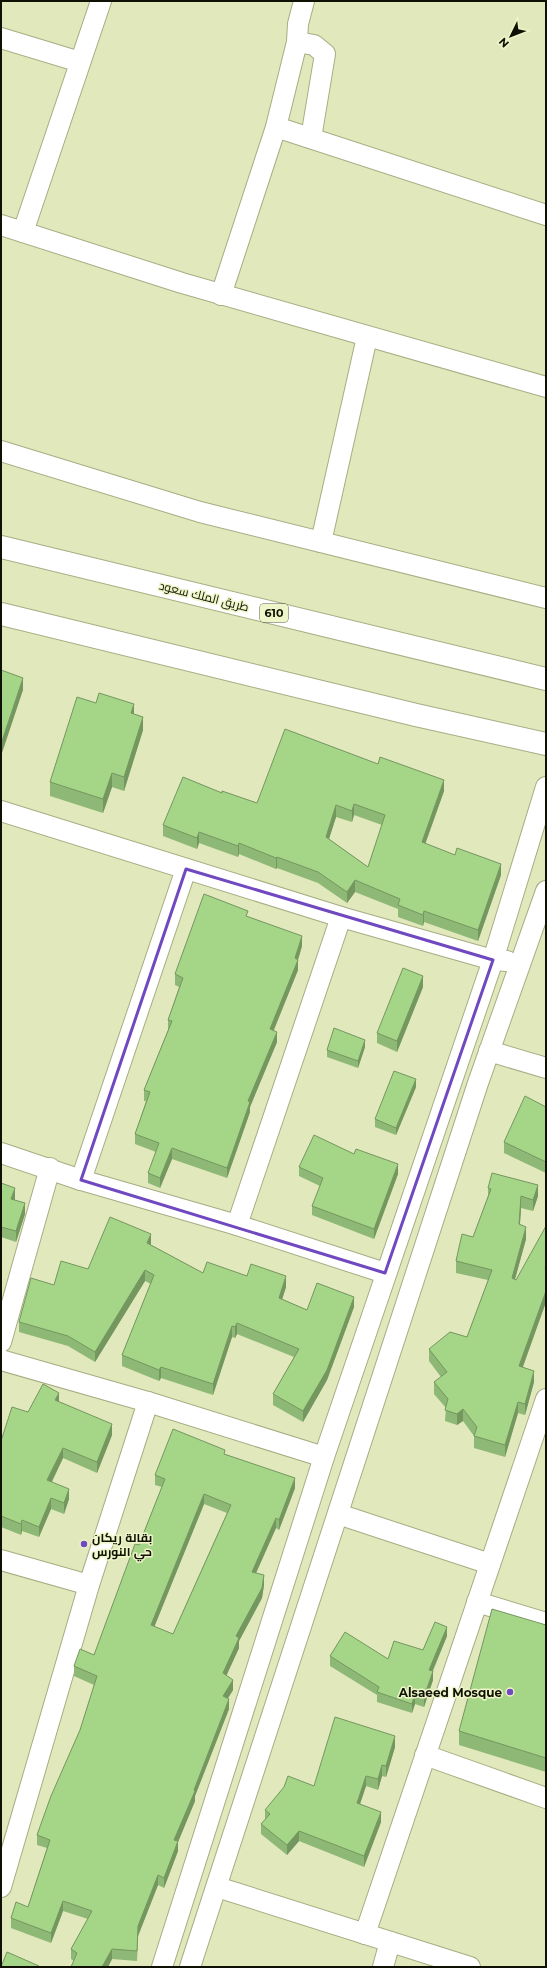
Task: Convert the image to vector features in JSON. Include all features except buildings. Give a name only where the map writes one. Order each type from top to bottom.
[{"type":"main road","name":"طريق الملك سعود","points":[[1,547],[546,679]]},
{"type":"main road","points":[[1,614],[416,715],[546,744]]},
{"type":"street","points":[[23,232],[101,1]]},
{"type":"street","points":[[221,295],[276,127],[297,42],[298,24],[304,1]]},
{"type":"street","points":[[1,38],[80,62]]},
{"type":"street","points":[[297,42],[314,45],[326,54],[311,138]]},
{"type":"street","points":[[276,127],[546,215]]},
{"type":"street","points":[[1,225],[221,295],[546,387]]},
{"type":"street","points":[[321,542],[367,337]]},
{"type":"street","points":[[1,452],[200,512],[546,598]]},
{"type":"street","points":[[162,1967],[324,1457],[385,1273],[493,960],[546,787]]},
{"type":"street","points":[[1,811],[341,917],[493,960],[521,962]]},
{"type":"street","points":[[81,1180],[186,869]]},
{"type":"street","points":[[190,1967],[489,1052],[546,891]]},
{"type":"street","points":[[237,1225],[341,917]]},
{"type":"street","points":[[489,1052],[546,1068]]},
{"type":"street","points":[[1,1153],[50,1168],[81,1180],[237,1225],[385,1273]]},
{"type":"street","points":[[1,1342],[50,1168]]},
{"type":"street","points":[[1,1360],[148,1402],[324,1457]]},
{"type":"street","points":[[1,1887],[7,1841],[148,1402]]},
{"type":"street","points":[[365,1934],[545,1404]]},
{"type":"street","points":[[338,1514],[490,1564]]},
{"type":"street","points":[[1,1560],[89,1585]]},
{"type":"street","points":[[477,1602],[546,1623]]},
{"type":"street","points":[[426,1755],[546,1798]]},
{"type":"street","points":[[217,1888],[470,1967]]},
{"type":"street","points":[[383,1967],[390,1942]]},
{"type":"highlighted area","points":[[186,869],[493,960],[385,1273],[81,1180]]},
{"type":"place","name":"بقالة ريكان حي النورس","points":[[84,1544]]},
{"type":"place","name":"Alsaeed Mosque","points":[[510,1692]]}]
